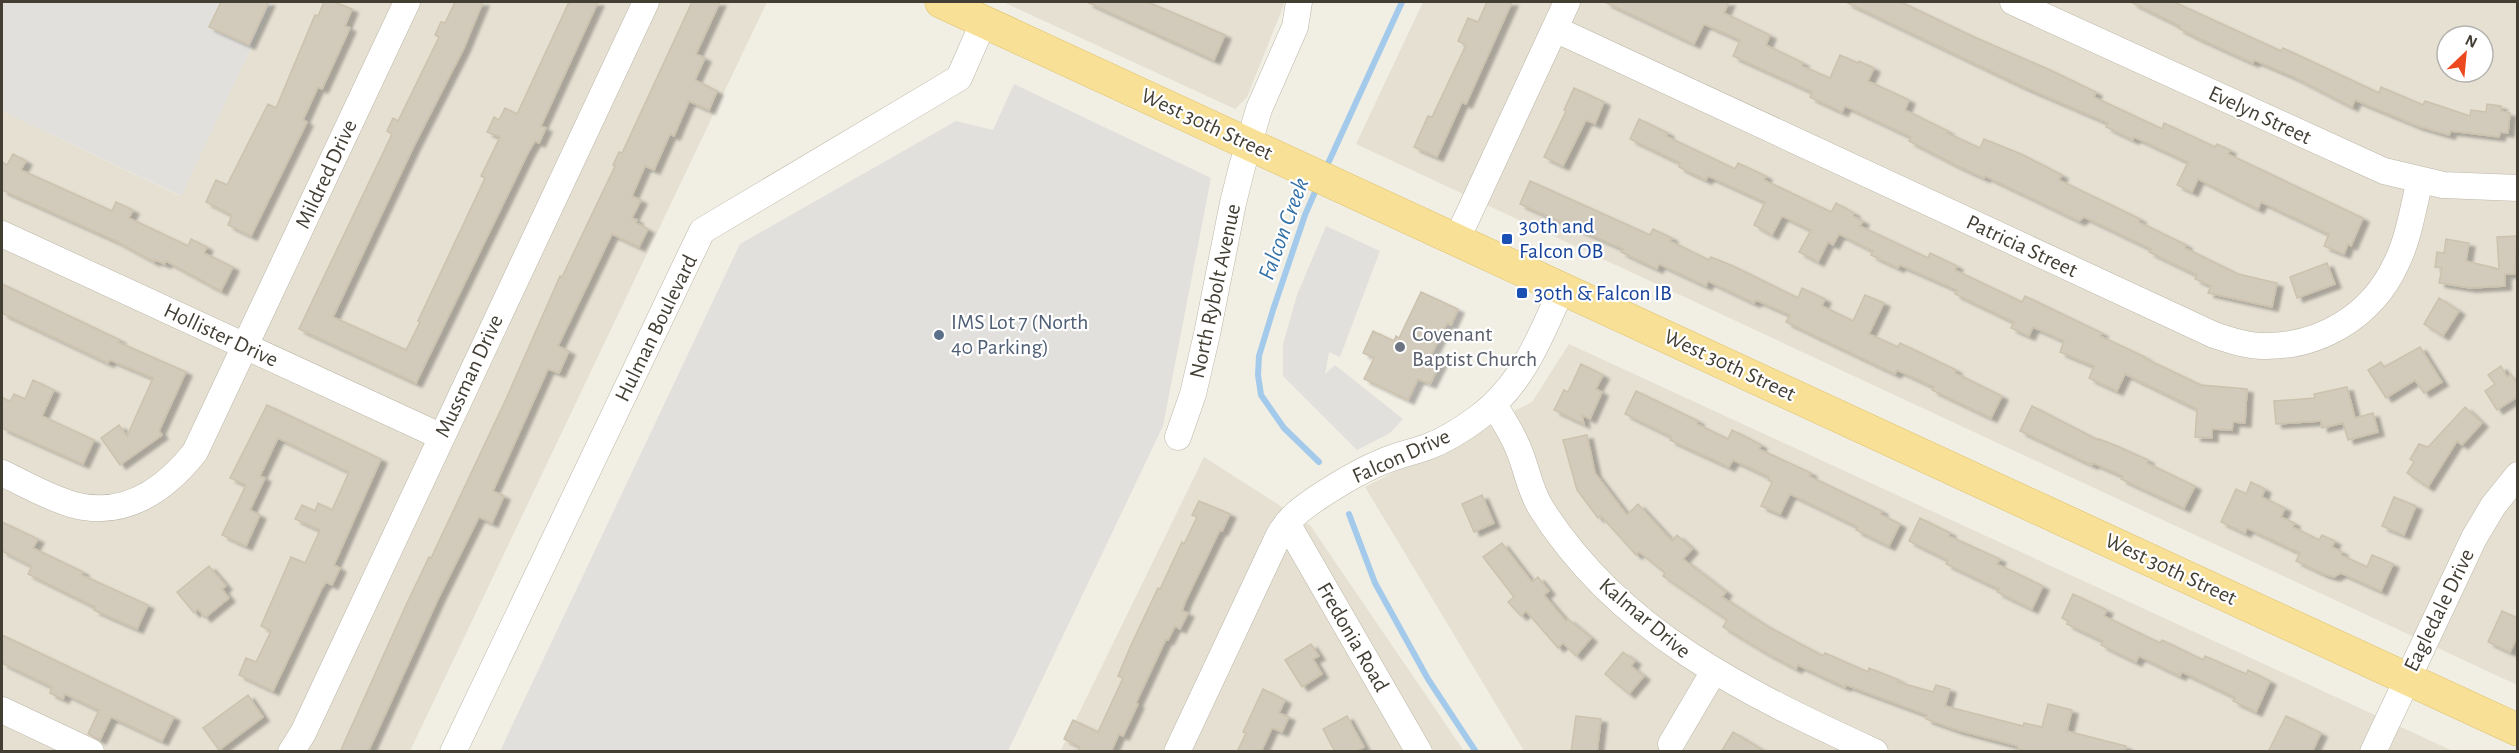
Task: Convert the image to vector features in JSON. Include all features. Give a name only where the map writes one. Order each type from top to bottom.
[{"type":"main road","name":"West 30th Street","points":[[942,2],[2517,730]]},
{"type":"street","name":"Mildred Drive","points":[[2,473],[65,502],[80,506],[118,507],[143,499],[174,476],[195,452],[407,2]]},
{"type":"street","name":"Mussman Drive","points":[[291,752],[303,732],[440,436],[646,2]]},
{"type":"street","points":[[1250,144],[1259,109],[1292,37],[1299,2]]},
{"type":"street","points":[[1457,239],[1567,2]]},
{"type":"street","name":"Evelyn Street","points":[[2013,2],[2369,165],[2420,180],[2455,186],[2517,188]]},
{"type":"street","name":"Hulman Boulevard","points":[[453,752],[702,231],[959,78],[984,21]]},
{"type":"street","name":"Patricia Street","points":[[1555,29],[2214,335],[2256,345],[2292,344],[2317,338],[2343,325],[2365,308],[2381,291],[2397,264],[2420,180]]},
{"type":"street","name":"North Rybolt Avenue","points":[[1178,437],[1193,394],[1233,203],[1250,144]]},
{"type":"street","name":"Hollister Drive","points":[[2,234],[440,436]]},
{"type":"street","name":"Falcon Drive","points":[[1177,752],[1278,537],[1287,523],[1300,509],[1355,475],[1386,460],[1443,440],[1466,427],[1494,405],[1511,386],[1530,358],[1562,288]]},
{"type":"street","name":"Kalmar Drive","points":[[1494,405],[1519,449],[1535,498],[1579,560],[1632,612],[1672,644],[1714,671],[1776,705],[1875,752]]},
{"type":"street","name":"Eagledale Drive","points":[[2373,752],[2474,538],[2493,506],[2517,475]]},
{"type":"street","name":"Fredonia Road","points":[[1287,523],[1419,752]]},
{"type":"street","points":[[1671,744],[1714,671]]},
{"type":"street","points":[[2,710],[91,752]]},
{"type":"shaded area","points":[[2,2],[273,2],[181,196],[2,111]]},
{"type":"shaded area","points":[[273,2],[767,2],[410,751],[2,751],[2,111],[180,196]]},
{"type":"shaded area","points":[[1003,2],[1285,2],[1247,97],[1235,109]]},
{"type":"shaded area","points":[[1423,2],[2517,2],[2517,685],[1356,144]]},
{"type":"shaded area","name":"IMS Lot 7 (North 40 Parking)","points":[[1014,84],[1211,178],[1163,426],[1008,751],[500,751],[740,244],[956,121],[993,130]]},
{"type":"shaded area","points":[[1326,226],[1380,251],[1340,357],[1329,352],[1325,374],[1335,365],[1403,419],[1390,433],[1357,450],[1283,376],[1283,344],[1297,295]]},
{"type":"shaded area","points":[[1569,344],[2453,751],[1524,751],[1365,487],[1532,402]]},
{"type":"shaded area","points":[[1204,457],[1310,525],[1464,751],[1060,752]]},
{"type":"building","points":[[221,2],[269,2],[249,45],[209,27]]},
{"type":"building","points":[[324,2],[334,2],[352,9],[345,26],[350,28],[322,89],[318,87],[303,120],[307,122],[251,236],[228,225],[232,215],[206,202],[216,180],[227,185],[268,104],[276,108],[315,15],[318,16]]},
{"type":"building","points":[[455,2],[483,2],[464,48],[414,146],[333,317],[406,350],[485,178],[481,176],[500,137],[487,132],[494,117],[499,120],[505,108],[517,114],[569,2],[598,2],[541,126],[546,128],[539,143],[535,141],[529,151],[416,383],[299,329],[392,134],[387,131],[393,118],[398,121],[439,37],[435,35],[441,22],[445,23]]},
{"type":"building","points":[[692,2],[720,2],[696,54],[705,58],[695,80],[717,91],[709,110],[689,101],[674,136],[670,134],[654,170],[645,166],[632,196],[641,200],[632,218],[637,220],[636,223],[648,229],[639,247],[612,234],[558,346],[569,351],[559,373],[548,369],[493,491],[504,496],[492,523],[479,517],[439,597],[368,752],[340,752],[406,605],[429,557],[431,558],[506,399],[560,276],[562,277],[615,166],[613,165],[619,152],[622,153]]},
{"type":"building","points":[[1087,2],[1148,2],[1225,35],[1214,60]]},
{"type":"building","points":[[1487,2],[1512,2],[1466,104],[1462,102],[1437,157],[1414,147],[1428,116],[1432,117],[1466,45],[1458,41],[1468,18],[1478,22]]},
{"type":"building","points":[[1605,2],[1729,2],[1724,13],[1770,35],[1766,45],[1803,63],[1802,66],[1830,78],[1840,55],[1858,63],[1859,61],[1874,68],[1868,81],[1909,100],[1905,110],[1948,131],[1947,133],[1980,148],[1984,139],[2021,154],[2062,175],[2059,180],[2140,219],[2139,222],[2186,245],[2185,248],[2238,274],[2277,283],[2272,307],[2208,293],[2211,286],[2195,279],[2197,275],[2149,252],[2151,249],[2084,217],[2079,221],[1985,176],[1984,178],[1956,165],[1909,141],[1911,137],[1845,106],[1842,112],[1810,97],[1812,92],[1733,56],[1740,40],[1704,24],[1694,44]]},
{"type":"building","points":[[1846,2],[1901,2],[2096,92],[2094,97],[2162,129],[2164,123],[2215,147],[2217,144],[2230,150],[2228,154],[2363,218],[2351,246],[2348,244],[2344,254],[2324,246],[2329,234],[2261,202],[2258,209],[2198,179],[2192,192],[2177,185],[2188,162],[2134,137],[2133,140],[2106,127],[2108,123],[2022,86]]},
{"type":"building","points":[[2131,2],[2174,2],[2281,51],[2283,48],[2379,93],[2381,87],[2423,105],[2425,101],[2470,116],[2471,110],[2486,112],[2487,104],[2501,106],[2501,111],[2510,113],[2508,133],[2500,132],[2499,137],[2451,131],[2449,135],[2418,126],[2355,100],[2352,107],[2294,77],[2254,60],[2253,63],[2198,38],[2178,28],[2180,26]]},
{"type":"building","points":[[1574,88],[1604,102],[1595,124],[1586,120],[1563,166],[1544,157],[1566,111],[1564,110]]},
{"type":"building","points":[[1639,119],[1668,133],[1666,136],[1735,169],[1738,163],[1766,176],[1764,180],[1831,212],[1836,203],[1863,221],[1860,226],[1928,258],[1930,253],[1957,266],[1955,270],[2022,302],[2025,296],[2102,333],[2100,336],[2201,385],[2247,389],[2245,423],[2233,422],[2232,430],[2212,429],[2212,438],[2195,437],[2197,409],[2125,374],[2117,391],[2089,378],[2094,366],[2060,352],[2064,341],[2033,327],[2029,336],[2011,328],[2014,322],[1955,294],[1957,290],[1900,265],[1898,268],[1871,255],[1873,251],[1839,234],[1833,245],[1828,242],[1818,262],[1799,252],[1811,230],[1782,216],[1772,235],[1754,225],[1765,202],[1708,176],[1706,180],[1679,167],[1680,163],[1630,139]]},
{"type":"building","points":[[13,154],[26,161],[21,170],[112,211],[116,202],[133,210],[129,218],[188,246],[191,239],[207,247],[204,253],[233,267],[221,291],[166,261],[165,264],[155,260],[154,262],[116,241],[2,190],[2,162],[7,165]]},
{"type":"building","points":[[1530,181],[1650,235],[1653,229],[1672,238],[1670,241],[1709,260],[1711,257],[1733,266],[1798,298],[1802,288],[1825,299],[1822,306],[1853,321],[1865,295],[1884,303],[1869,334],[1898,347],[1900,343],[1956,370],[1955,373],[2002,396],[1991,418],[1932,390],[1934,387],[1897,370],[1895,374],[1786,322],[1790,315],[1756,300],[1754,303],[1708,281],[1706,286],[1659,264],[1657,269],[1621,252],[1623,249],[1520,204]]},
{"type":"building","points":[[2517,236],[2515,274],[2505,274],[2505,286],[2470,288],[2439,283],[2442,268],[2435,267],[2437,252],[2444,253],[2446,239],[2469,243],[2466,261],[2499,269],[2497,237]]},
{"type":"building","points":[[2327,263],[2335,284],[2297,298],[2290,277]]},
{"type":"building","points":[[2,284],[120,340],[118,342],[186,372],[159,431],[162,435],[120,465],[101,438],[119,425],[127,436],[153,378],[110,360],[108,363],[2,313]]},
{"type":"building","name":"Covenant Baptist Church","points":[[1421,292],[1458,309],[1451,325],[1447,323],[1430,357],[1441,362],[1430,384],[1418,379],[1408,400],[1364,379],[1374,358],[1363,353],[1373,331],[1394,341],[1396,336],[1399,338]]},
{"type":"building","points":[[2439,298],[2459,311],[2443,336],[2424,324]]},
{"type":"building","points":[[2420,347],[2442,382],[2424,393],[2415,380],[2386,398],[2368,370],[2381,362],[2384,367]]},
{"type":"building","points":[[1581,364],[1603,375],[1596,389],[1602,392],[1590,419],[1582,415],[1584,424],[1554,410],[1564,390],[1568,392]]},
{"type":"building","points":[[2501,366],[2507,377],[2511,374],[2517,383],[2517,397],[2497,410],[2485,391],[2495,384],[2488,375]]},
{"type":"building","points":[[33,380],[54,390],[42,416],[94,440],[83,464],[2,428],[2,397],[10,402],[14,394],[25,399]]},
{"type":"building","points":[[2347,387],[2355,418],[2373,413],[2378,432],[2348,440],[2343,423],[2322,428],[2321,421],[2276,424],[2274,401],[2315,398],[2314,394]]},
{"type":"building","points":[[1636,391],[1698,421],[1697,424],[1728,439],[1732,430],[1761,445],[1759,449],[1811,473],[1809,476],[1882,511],[1880,514],[1900,524],[1889,546],[1856,530],[1858,527],[1790,494],[1780,514],[1761,506],[1772,482],[1768,480],[1769,477],[1733,460],[1729,467],[1670,440],[1672,437],[1625,414]]},
{"type":"building","points":[[267,405],[381,459],[334,565],[340,568],[332,585],[326,582],[322,588],[273,691],[239,675],[246,658],[256,662],[271,631],[261,626],[291,557],[305,563],[320,530],[295,519],[302,505],[315,511],[318,503],[332,510],[349,472],[278,438],[260,476],[265,478],[250,510],[260,515],[246,546],[222,535],[246,485],[230,478]]},
{"type":"building","points":[[2032,406],[2098,440],[2148,460],[2147,463],[2195,486],[2184,508],[2121,479],[2123,476],[2093,463],[2092,465],[2020,431]]},
{"type":"building","points":[[2465,407],[2482,423],[2462,445],[2457,441],[2428,487],[2407,473],[2414,462],[2410,459],[2419,444],[2428,447]]},
{"type":"building","points":[[1587,435],[1595,473],[1627,515],[1638,504],[1672,541],[1677,535],[1692,549],[1683,559],[1726,592],[1722,597],[1765,625],[1823,656],[1825,653],[1868,672],[1869,668],[1899,680],[1898,682],[1933,692],[1936,685],[1950,689],[1945,706],[2023,726],[2024,723],[2042,727],[2048,704],[2072,710],[2067,731],[2126,746],[2125,752],[2030,752],[2018,749],[2018,746],[1957,730],[1926,719],[1927,715],[1846,685],[1845,687],[1798,665],[1796,669],[1761,650],[1723,627],[1727,620],[1663,576],[1665,573],[1639,552],[1636,555],[1601,516],[1598,518],[1577,490],[1563,440]]},
{"type":"building","points":[[2251,482],[2265,489],[2262,497],[2285,508],[2281,517],[2294,523],[2293,527],[2319,540],[2322,535],[2335,541],[2332,547],[2342,552],[2341,555],[2367,567],[2372,555],[2393,564],[2381,591],[2341,573],[2334,577],[2324,574],[2296,561],[2300,553],[2247,528],[2245,533],[2221,522],[2236,489],[2246,494]]},
{"type":"building","points":[[1482,495],[1494,523],[1474,532],[1462,504]]},
{"type":"building","points":[[2394,497],[2416,506],[2404,535],[2382,526]]},
{"type":"building","points":[[1199,501],[1230,514],[1185,602],[1182,611],[1188,613],[1180,629],[1175,626],[1168,640],[1166,639],[1123,736],[1119,734],[1111,752],[1078,752],[1080,747],[1064,739],[1073,720],[1098,732],[1123,678],[1118,676],[1131,645],[1158,588],[1160,589],[1182,542],[1184,544],[1197,517],[1192,515]]},
{"type":"building","points":[[1920,518],[1950,533],[1949,536],[2000,559],[1997,564],[2043,586],[2032,609],[1997,592],[1999,589],[1946,564],[1948,560],[1909,541]]},
{"type":"building","points":[[2,522],[38,539],[33,548],[83,572],[82,575],[148,605],[137,629],[94,610],[95,607],[28,574],[32,566],[2,551]]},
{"type":"building","points":[[1502,543],[1532,582],[1538,577],[1549,591],[1544,595],[1566,621],[1568,619],[1591,638],[1576,656],[1563,643],[1558,648],[1526,611],[1521,616],[1508,602],[1514,597],[1483,557]]},
{"type":"building","points":[[209,566],[226,586],[222,589],[229,598],[205,618],[198,609],[194,613],[177,592]]},
{"type":"building","points":[[2073,594],[2107,610],[2104,616],[2160,643],[2162,640],[2203,660],[2205,656],[2246,674],[2248,670],[2270,681],[2256,712],[2233,701],[2235,697],[2182,672],[2180,676],[2139,656],[2136,662],[2101,645],[2103,641],[2067,624],[2068,621],[2062,618]]},
{"type":"building","points":[[2502,611],[2517,618],[2517,637],[2510,652],[2488,642]]},
{"type":"building","points":[[2,635],[174,717],[162,741],[111,717],[100,740],[88,734],[99,710],[65,694],[63,699],[50,693],[52,687],[2,663]]},
{"type":"building","points":[[1311,644],[1319,656],[1313,659],[1322,674],[1302,687],[1285,660]]},
{"type":"building","points":[[1623,652],[1635,661],[1631,666],[1644,676],[1629,694],[1605,674]]},
{"type":"building","points":[[1263,689],[1285,700],[1279,713],[1289,717],[1282,732],[1272,728],[1261,752],[1237,752],[1246,733],[1243,732]]},
{"type":"building","points":[[248,695],[263,717],[219,750],[203,728]]},
{"type":"building","points":[[1347,716],[1364,747],[1355,752],[1335,752],[1323,729]]},
{"type":"building","points":[[1576,716],[1601,719],[1597,752],[1571,752]]},
{"type":"building","points":[[2286,716],[2321,733],[2312,752],[2268,752]]},
{"type":"building","points":[[1733,732],[1766,752],[1721,752]]},
{"type":"waterway","name":"Falcon Creek","points":[[1325,170],[1402,2]]},
{"type":"waterway","name":"Falcon Creek","points":[[1318,185],[1305,215],[1273,310],[1259,356],[1258,375],[1261,395],[1284,428],[1319,462]]},
{"type":"waterway","name":"Falcon Creek","points":[[1349,514],[1375,583],[1428,679],[1476,752]]},
{"type":"place","name":"30th and Falcon OB","points":[[1507,239]]},
{"type":"place","name":"30th & Falcon IB","points":[[1522,293]]},
{"type":"place","name":"IMS Lot 7 (North 40 Parking)","points":[[939,335]]},
{"type":"place","name":"Covenant Baptist Church","points":[[1400,347]]}]
